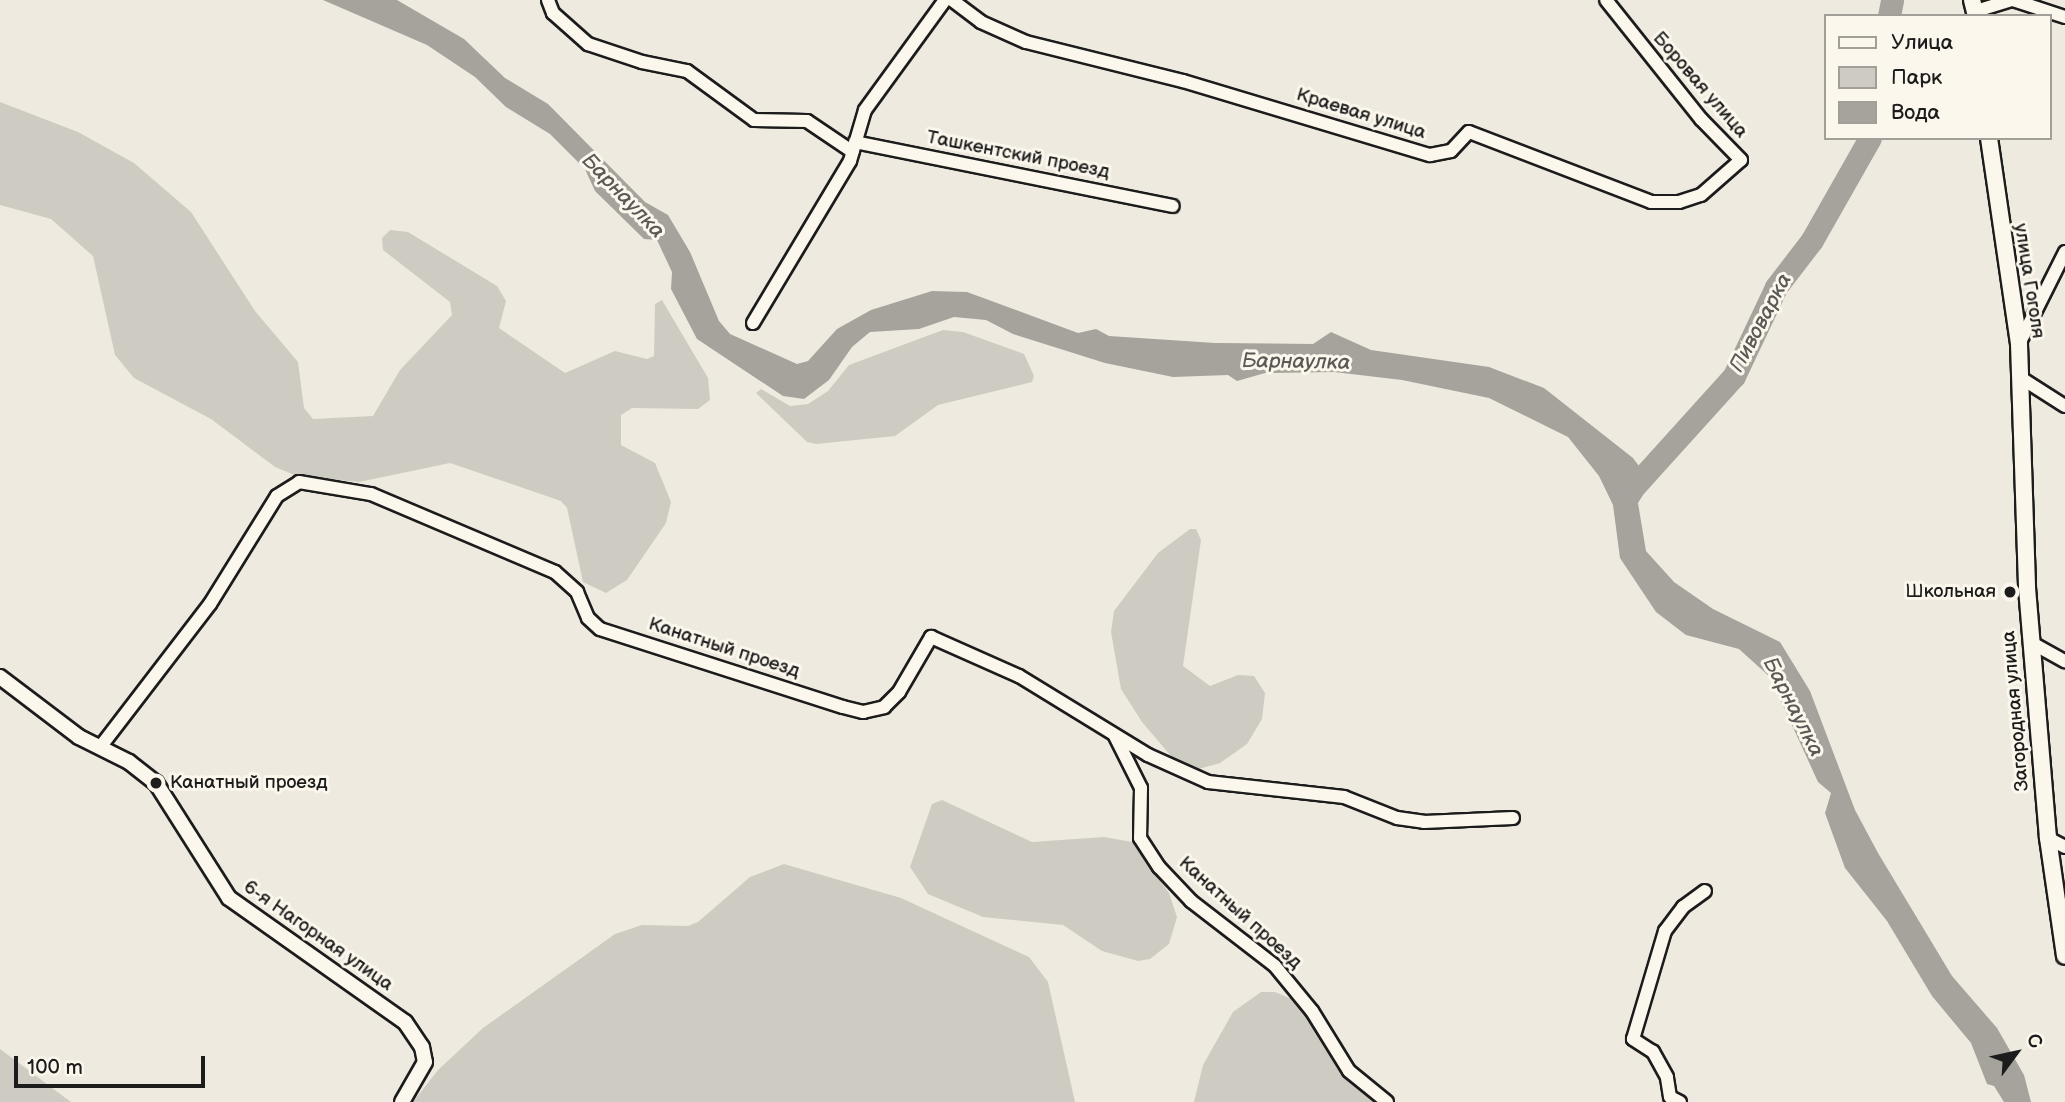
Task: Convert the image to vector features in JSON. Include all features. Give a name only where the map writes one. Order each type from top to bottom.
[{"type":"main road","name":"улица Гоголя","points":[[1989,140],[2019,344],[2021,378]]},
{"type":"main road","name":"Загородная улица","points":[[2021,378],[2032,643],[2048,838],[2065,956]]},
{"type":"street","name":"Ташкентский проезд","points":[[548,0],[553,13],[588,44],[642,62],[687,71],[754,120],[807,121],[854,147],[1173,206]]},
{"type":"street","points":[[753,323],[854,147],[865,110],[944,0]]},
{"type":"street","name":"Краевая улица","points":[[952,0],[981,22],[1039,46],[1183,81],[1430,155],[1451,151],[1464,134],[1474,134],[1651,202],[1679,202],[1702,195],[1741,160]]},
{"type":"street","name":"Боровая улица","points":[[1606,0],[1700,119],[1741,160]]},
{"type":"street","points":[[1975,9],[2013,0],[2065,17]]},
{"type":"street","points":[[2019,344],[2065,251]]},
{"type":"street","points":[[2021,378],[2065,406]]},
{"type":"street","name":"Канатный проезд","points":[[101,746],[210,604],[278,496],[299,482],[371,494],[555,572],[577,592],[588,618],[600,629],[843,707],[863,712],[884,707],[899,692],[931,637],[1018,676],[1148,755],[1208,782],[1280,793],[1344,797],[1397,818],[1424,822],[1513,818]]},
{"type":"street","points":[[2032,643],[2065,661]]},
{"type":"street","points":[[0,677],[79,737],[101,746]]},
{"type":"street","name":"Канатный проезд","points":[[1113,733],[1141,788],[1138,827],[1159,867],[1191,901],[1275,966],[1312,1012],[1349,1070],[1387,1102]]},
{"type":"street","name":"6-я Нагорная улица","points":[[101,746],[156,783],[229,898],[405,1022],[422,1047],[425,1062],[402,1102]]},
{"type":"street","points":[[2048,838],[2065,847]]},
{"type":"street","points":[[1680,1102],[1670,1097],[1667,1076],[1653,1052],[1633,1039],[1665,931],[1674,917],[1704,891]]},
{"type":"green space","points":[[0,102],[78,132],[134,163],[191,212],[255,311],[298,362],[304,408],[313,419],[373,416],[400,370],[452,315],[450,302],[383,250],[382,238],[390,230],[408,232],[497,286],[506,301],[499,328],[565,373],[615,351],[647,359],[654,356],[655,304],[662,300],[708,378],[710,400],[698,409],[632,408],[621,415],[621,445],[655,463],[671,502],[666,523],[627,580],[606,593],[583,582],[567,508],[561,501],[450,463],[359,482],[297,476],[275,467],[211,419],[134,378],[115,355],[93,256],[51,219],[0,205]]},
{"type":"green space","points":[[943,330],[963,332],[1024,354],[1034,376],[1032,382],[938,405],[895,436],[816,444],[807,442],[756,393],[761,389],[790,406],[808,404],[828,391],[849,365]]},
{"type":"green space","points":[[1190,529],[1196,529],[1201,540],[1183,666],[1210,686],[1238,675],[1254,676],[1265,693],[1262,719],[1247,744],[1220,763],[1195,770],[1171,756],[1142,722],[1121,689],[1111,632],[1114,611],[1158,553]]},
{"type":"green space","points":[[942,800],[1032,842],[1104,837],[1132,842],[1169,893],[1177,917],[1169,944],[1150,959],[1138,961],[1102,951],[1063,925],[983,917],[928,894],[910,867],[932,804]]},
{"type":"green space","points":[[784,864],[901,898],[1029,957],[1048,982],[1075,1102],[413,1102],[438,1070],[483,1028],[615,934],[642,925],[688,926],[698,922],[750,877]]},
{"type":"green space","points":[[1261,992],[1275,992],[1299,1002],[1352,1067],[1389,1102],[1194,1102],[1203,1065],[1233,1012]]},
{"type":"green space","points":[[0,1049],[71,1102],[0,1102]]},
{"type":"water","name":"Барнаулка","points":[[323,0],[397,0],[464,39],[505,78],[548,104],[645,202],[668,215],[690,252],[719,321],[730,334],[797,364],[808,361],[837,329],[871,310],[932,291],[967,292],[1078,333],[1096,329],[1109,336],[1215,343],[1313,344],[1331,332],[1371,350],[1489,367],[1544,388],[1633,458],[1651,482],[1638,503],[1646,551],[1674,582],[1713,609],[1780,642],[1810,691],[1855,810],[1878,853],[1952,976],[1997,1028],[2024,1075],[2031,1102],[2004,1102],[1994,1086],[1987,1084],[1971,1043],[1932,996],[1887,921],[1845,868],[1825,813],[1831,793],[1818,782],[1770,677],[1739,649],[1686,635],[1656,612],[1620,558],[1613,505],[1599,476],[1568,437],[1489,398],[1402,380],[1334,372],[1265,373],[1237,381],[1228,375],[1173,377],[1105,363],[1013,334],[986,320],[954,317],[919,329],[870,332],[852,347],[829,380],[804,399],[783,396],[697,339],[671,289],[672,272],[657,240],[644,239],[595,191],[585,169],[550,134],[506,107],[475,77],[427,45]]},
{"type":"waterway","name":"Пивоварка","points":[[1889,14],[1892,0]]},
{"type":"waterway","name":"Пивоварка","points":[[1630,491],[1734,376],[1776,287],[1812,240],[1869,140]]},
{"type":"place","name":"Школьная","points":[[2010,592]]},
{"type":"place","name":"Канатный проезд","points":[[156,783]]}]
